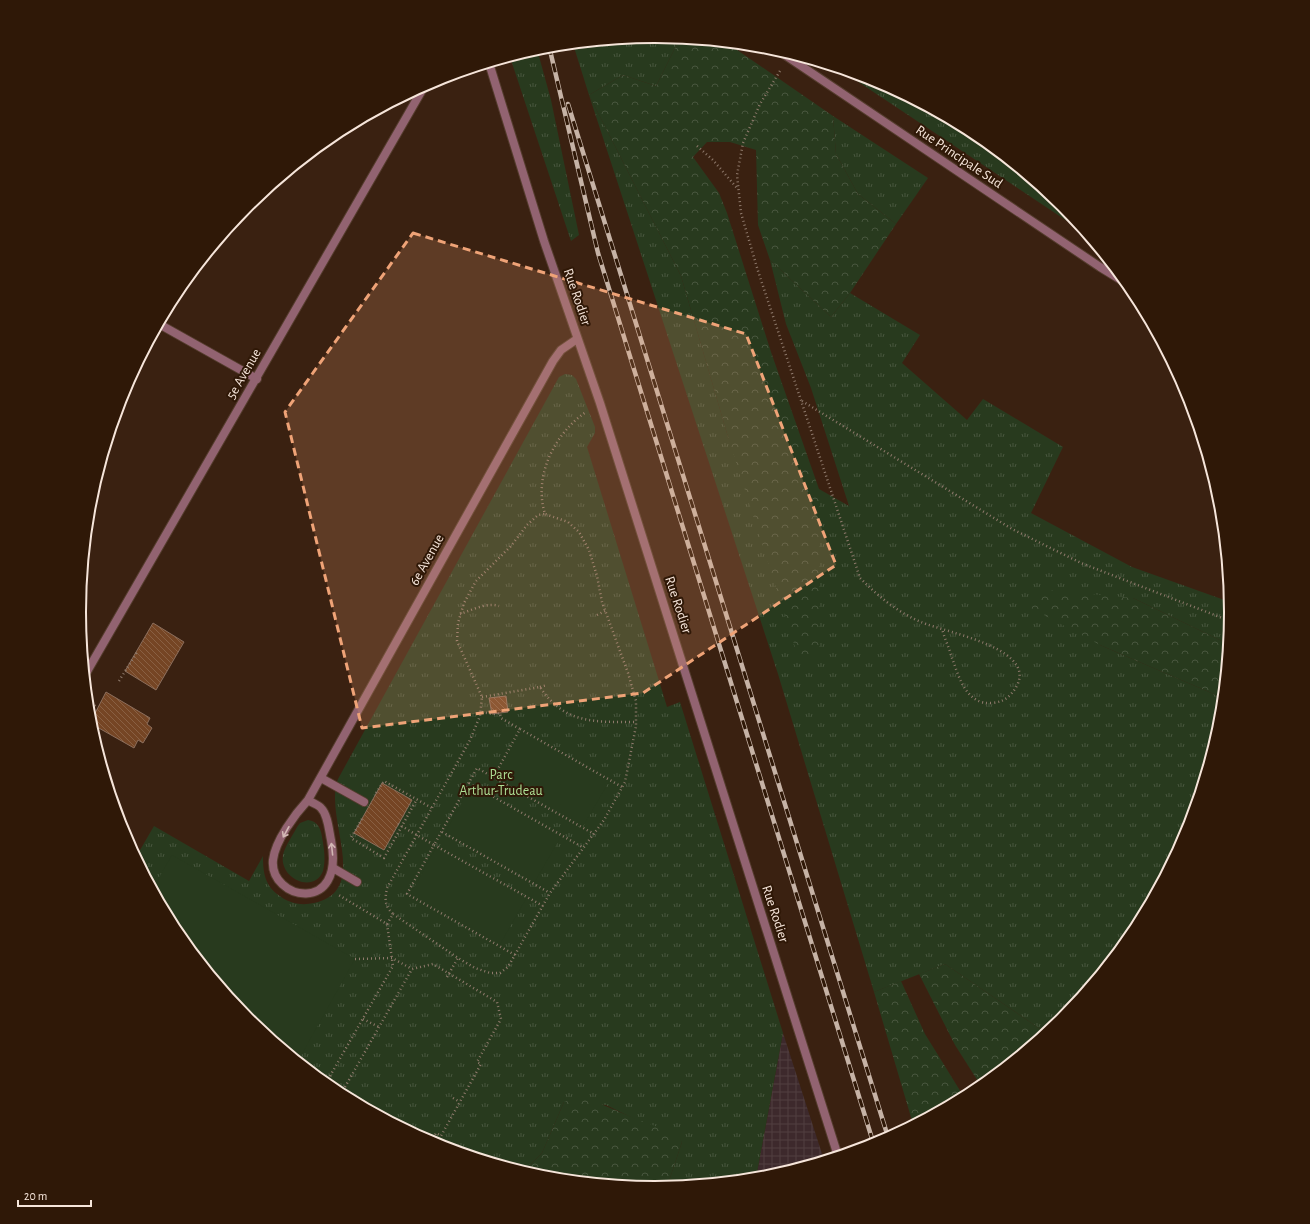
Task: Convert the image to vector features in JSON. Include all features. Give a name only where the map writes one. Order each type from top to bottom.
[{"type":"street","name":"Rue Principale Sud","points":[[791,60],[1111,273]]},
{"type":"street","name":"Rue Rodier","points":[[490,67],[544,241],[602,411],[837,1151]]},
{"type":"street","name":"5e Avenue","points":[[89,668],[420,94]]},
{"type":"street","points":[[163,326],[257,379]]},
{"type":"street","name":"6e Avenue","points":[[333,868],[328,882],[324,886],[307,893],[296,893],[286,888],[278,880],[274,870],[273,860],[276,849],[296,814],[308,800],[321,778],[553,361],[561,350],[577,339]]},
{"type":"street","points":[[321,778],[364,802]]},
{"type":"street","points":[[308,800],[321,808],[324,813],[331,844],[333,868],[357,882]]},
{"type":"path","points":[[788,59],[760,104],[743,143],[737,175],[737,189],[741,213],[758,270],[860,578],[887,603],[920,622],[942,629],[985,643],[1004,652],[1019,666],[1020,676],[1016,688],[1009,696],[1000,702],[989,703],[975,699],[965,690],[957,675],[942,629]]},
{"type":"path","points":[[697,146],[713,160],[737,189]]},
{"type":"path","points":[[802,401],[1019,532],[1080,563],[1224,619]]},
{"type":"path","points":[[545,514],[542,484],[550,455],[563,432],[576,418],[588,410]]},
{"type":"path","points":[[545,514],[568,522],[578,532],[589,550],[605,611],[628,673],[636,701],[631,758],[622,787],[594,834],[550,893],[508,967],[500,973],[490,973],[458,958],[393,914],[387,908],[384,900],[387,888],[470,740],[482,712],[482,697],[458,646],[457,632],[460,614],[469,591],[483,573],[511,546],[527,525],[538,516],[545,514]]},
{"type":"path","points":[[460,614],[489,605],[494,604],[499,606]]},
{"type":"path","points":[[597,615],[605,611]]},
{"type":"path","points":[[119,681],[137,652]]},
{"type":"path","points":[[482,697],[547,685]]},
{"type":"path","points":[[540,687],[557,708],[577,718],[603,722],[635,722]]},
{"type":"path","points":[[482,712],[492,714],[500,713],[501,718],[622,787]]},
{"type":"path","points":[[493,778],[520,729]]},
{"type":"path","points":[[516,955],[407,894],[477,768],[594,834]]},
{"type":"path","points":[[376,794],[384,781],[432,808]]},
{"type":"path","points":[[469,782],[584,848]]},
{"type":"path","points":[[366,812],[351,838],[384,858],[417,799]]},
{"type":"path","points":[[398,824],[543,906]]},
{"type":"path","points":[[442,832],[550,893]]},
{"type":"path","points":[[334,892],[387,924]]},
{"type":"path","points":[[329,1078],[393,966],[387,924],[393,914]]},
{"type":"path","points":[[355,959],[392,958],[412,969],[433,964],[497,1002],[501,1019],[477,1062],[481,1064],[441,1136],[436,1133],[434,1137]]},
{"type":"path","points":[[447,977],[458,958]]},
{"type":"path","points":[[344,1088],[412,969]]},
{"type":"path","points":[[363,1019],[378,1027]]},
{"type":"path","points":[[453,1098],[460,1102]]},
{"type":"highlighted area","points":[[413,233],[746,334],[836,565],[643,693],[362,728],[285,412]]},
{"type":"shaded area","points":[[783,1033],[823,1156],[802,1162],[757,1171]]},
{"type":"green space","points":[[618,44],[677,44],[656,86],[623,75],[589,95],[575,49]]},
{"type":"green space","points":[[677,44],[736,49],[833,116],[836,154],[858,194],[896,224],[850,293],[831,317],[770,260],[758,225],[756,150],[730,142],[707,142],[693,157],[719,193],[727,213],[771,352],[819,489],[819,651],[802,669],[728,437],[681,276],[589,95],[623,75],[656,86]]},
{"type":"green space","points":[[539,55],[551,100],[579,235],[571,241],[511,61]]},
{"type":"green space","points":[[854,79],[907,102],[940,119],[971,139],[1030,184],[1069,222]]},
{"type":"green space","points":[[589,95],[681,276],[728,437],[819,651],[819,489],[849,506],[811,388],[786,324],[770,260],[831,317],[850,293],[920,335],[902,363],[967,420],[983,399],[1063,447],[1031,513],[1132,567],[1224,600],[1223,642],[1133,598],[1100,645],[1217,696],[1205,759],[1194,795],[1181,830],[1148,897],[1128,928],[1083,987],[1041,1030],[945,964],[874,992],[778,674]]},
{"type":"green space","points":[[833,116],[928,178],[896,224],[858,194],[836,154]]},
{"type":"green space","name":"Parc Arthur-Trudeau","points":[[565,374],[572,375],[576,379],[595,427],[595,433],[587,447],[667,707],[680,702],[783,1033],[757,1171],[692,1180],[669,1181],[682,1142],[606,1105],[564,1102],[542,1153],[528,1167],[472,1151],[437,1138],[370,1105],[339,1085],[280,1040],[227,987],[182,928],[162,896],[139,852],[154,826],[249,881],[263,856],[264,872],[269,886],[277,894],[290,902],[309,904],[331,896],[340,884],[343,868],[336,813],[335,795],[338,779],[559,377]]},
{"type":"green space","points":[[1046,590],[1133,598],[1223,642],[1217,696],[1100,645],[1029,607]]},
{"type":"green space","points":[[520,729],[610,780],[582,828],[493,778]]},
{"type":"green space","points":[[472,784],[562,835],[534,883],[445,833]]},
{"type":"green space","points":[[308,820],[316,823],[321,831],[324,850],[323,871],[319,878],[312,882],[298,881],[286,871],[283,864],[283,855],[287,844],[300,823]]},
{"type":"green space","points":[[437,846],[527,897],[499,946],[410,895]]},
{"type":"green space","points":[[172,855],[355,959],[301,1056],[280,1040],[227,987],[182,928],[155,884]]},
{"type":"green space","points":[[945,964],[1041,1030],[1030,1040],[977,1080],[955,1045],[919,974]]},
{"type":"green space","points":[[901,981],[925,1034],[961,1092],[912,1120],[874,992]]},
{"type":"green space","points":[[582,1096],[671,1132],[682,1142],[669,1181],[618,1180],[581,1176],[528,1167],[542,1153],[564,1102]]},
{"type":"building","points":[[153,623],[184,642],[156,690],[125,671]]},
{"type":"building","points":[[106,692],[150,718],[147,724],[152,728],[143,743],[138,740],[134,748],[98,728],[95,713]]},
{"type":"building","points":[[506,696],[508,712],[492,714],[489,698]]},
{"type":"building","points":[[382,783],[412,800],[384,850],[354,833]]},
{"type":"railway","points":[[551,53],[598,253],[872,1138]]},
{"type":"railway","points":[[568,104],[886,1132]]}]
